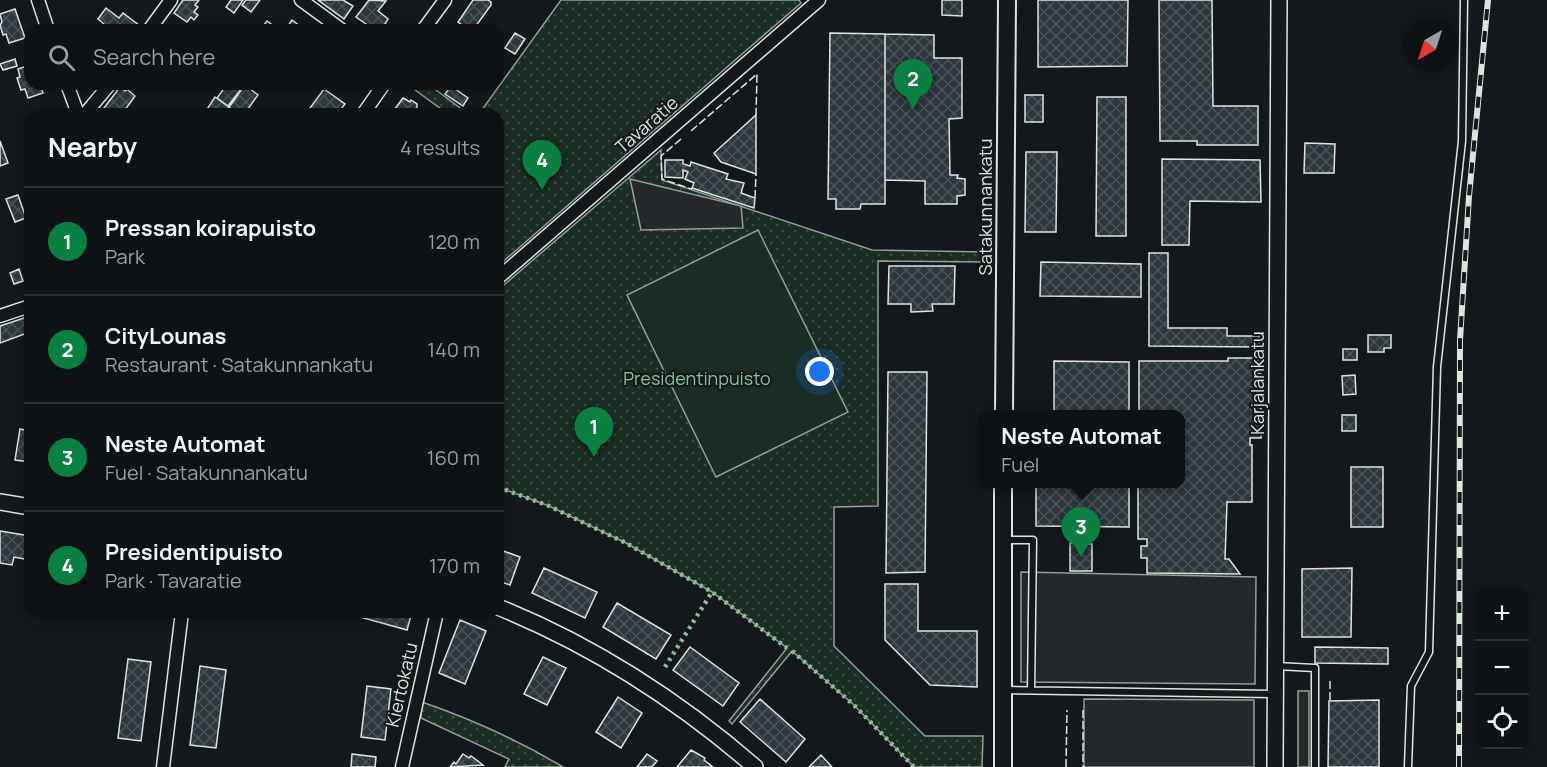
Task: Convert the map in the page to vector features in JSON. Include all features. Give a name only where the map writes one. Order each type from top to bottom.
[{"type":"main road","name":"Satakunnankatu","points":[[1004,410],[1007,0]]},
{"type":"main road","points":[[1001,764],[1003,488]]},
{"type":"street","points":[[38,0],[46,24]]},
{"type":"street","points":[[153,24],[171,0]]},
{"type":"street","points":[[301,0],[334,24]]},
{"type":"street","points":[[427,24],[445,0]]},
{"type":"street","name":"Tavaratie","points":[[504,273],[819,0]]},
{"type":"street","name":"Karjalankatu","points":[[1275,767],[1279,0]]},
{"type":"street","points":[[69,90],[76,108]]},
{"type":"street","points":[[90,108],[105,90]]},
{"type":"street","points":[[367,108],[380,90]]},
{"type":"street","points":[[0,316],[24,308]]},
{"type":"street","points":[[0,502],[24,506]]},
{"type":"street","points":[[504,610],[554,632],[648,686],[716,735],[755,767]]},
{"type":"street","points":[[163,767],[181,618]]},
{"type":"street","name":"Kiertokatu","points":[[402,767],[436,618]]},
{"type":"lane","points":[[1408,767],[1411,686],[1429,652],[1437,367],[1462,141],[1464,0]]},
{"type":"lane","points":[[1003,540],[1033,540],[1031,690]]},
{"type":"lane","points":[[1276,666],[1315,668],[1315,767]]},
{"type":"lane","points":[[1003,690],[1276,694]]},
{"type":"green space","points":[[561,0],[799,0],[801,3],[504,261],[504,108],[483,108],[496,90],[504,90],[504,79]]},
{"type":"green space","points":[[415,90],[436,90],[460,108],[440,108]]},
{"type":"green space","name":"Presidentinpuisto","points":[[661,150],[662,180],[872,250],[986,252],[986,262],[878,261],[878,506],[834,507],[834,646],[925,736],[983,736],[982,767],[914,767],[854,705],[792,651],[732,724],[729,721],[787,648],[712,592],[626,543],[549,506],[504,489],[504,285]]},
{"type":"green space","points":[[758,230],[848,412],[716,477],[627,295]]},
{"type":"green space","points":[[422,702],[494,731],[563,767],[505,767],[509,759],[421,718]]},
{"type":"shaded area","points":[[630,179],[741,206],[743,228],[641,230]]},
{"type":"shaded area","points":[[1021,572],[1256,577],[1255,684],[1021,682]]},
{"type":"shaded area","points":[[1298,691],[1309,691],[1309,767],[1298,767]]},
{"type":"shaded area","points":[[1084,699],[1254,700],[1254,767],[1084,767]]},
{"type":"building","points":[[183,0],[199,0],[194,12],[198,15],[194,20],[191,17],[187,22],[174,13]]},
{"type":"building","points":[[231,0],[243,0],[234,13],[226,7]]},
{"type":"building","points":[[246,0],[260,0],[251,12],[242,5]]},
{"type":"building","points":[[318,0],[343,0],[353,6],[344,19]]},
{"type":"building","points":[[369,0],[386,1],[378,11],[388,19],[385,24],[366,24],[356,17]]},
{"type":"building","points":[[473,0],[491,2],[477,24],[458,22]]},
{"type":"building","points":[[942,0],[962,0],[962,16],[942,15]]},
{"type":"building","points":[[1038,0],[1128,0],[1127,66],[1038,67]]},
{"type":"building","points":[[1159,0],[1212,0],[1213,106],[1258,106],[1258,145],[1197,145],[1197,141],[1160,141]]},
{"type":"building","points":[[106,8],[119,18],[123,13],[137,24],[104,24],[98,19]]},
{"type":"building","points":[[15,9],[24,38],[9,43],[6,34],[3,35],[0,14]]},
{"type":"building","points":[[515,33],[525,39],[515,54],[505,48]]},
{"type":"building","points":[[830,33],[885,34],[885,204],[861,204],[860,209],[836,209],[836,199],[828,199]]},
{"type":"building","points":[[885,34],[934,35],[934,58],[962,58],[962,118],[949,119],[950,175],[958,175],[957,178],[965,179],[965,195],[957,196],[957,204],[925,204],[925,181],[885,180]]},
{"type":"building","points":[[15,59],[17,66],[3,70],[0,64]]},
{"type":"building","points":[[24,67],[24,89],[21,90],[17,78],[20,77],[18,69]]},
{"type":"building","points":[[25,90],[42,90],[43,93],[28,98]]},
{"type":"building","points":[[118,90],[128,90],[135,96],[126,108],[104,108]]},
{"type":"building","points":[[223,90],[240,90],[228,106],[217,98]]},
{"type":"building","points":[[241,90],[252,90],[258,95],[248,108],[229,107]]},
{"type":"building","points":[[323,90],[345,104],[342,108],[310,108]]},
{"type":"building","points":[[448,90],[457,90],[468,98],[463,106],[445,94]]},
{"type":"building","points":[[1025,95],[1043,95],[1043,122],[1025,122]]},
{"type":"building","points":[[215,97],[229,107],[228,108],[208,108]]},
{"type":"building","points":[[1097,97],[1126,97],[1126,236],[1096,236]]},
{"type":"building","points":[[403,98],[417,104],[416,108],[396,108]]},
{"type":"building","points":[[756,115],[756,174],[721,162],[714,153]]},
{"type":"building","points":[[0,141],[8,163],[0,166]]},
{"type":"building","points":[[1305,143],[1335,144],[1334,173],[1304,173]]},
{"type":"building","points":[[1026,152],[1057,152],[1056,232],[1025,232]]},
{"type":"building","points":[[1162,159],[1260,160],[1261,202],[1190,201],[1189,245],[1162,245]]},
{"type":"building","points":[[665,160],[683,160],[683,164],[690,166],[691,162],[728,174],[726,179],[744,183],[741,193],[755,198],[754,208],[692,188],[694,183],[685,179],[688,172],[683,170],[683,178],[665,177]]},
{"type":"building","points":[[18,195],[24,219],[15,222],[6,199]]},
{"type":"building","points":[[1149,253],[1168,253],[1168,328],[1227,328],[1227,336],[1259,336],[1259,347],[1149,346]]},
{"type":"building","points":[[1041,262],[1141,264],[1141,297],[1040,296]]},
{"type":"building","points":[[889,266],[955,266],[954,304],[932,304],[933,311],[911,312],[911,304],[888,304]]},
{"type":"building","points":[[19,269],[23,281],[14,284],[10,273]]},
{"type":"building","points":[[24,318],[24,334],[0,343],[0,326]]},
{"type":"building","points":[[1368,335],[1391,335],[1391,348],[1384,348],[1384,352],[1368,352]]},
{"type":"building","points":[[1343,349],[1357,349],[1357,360],[1343,360]]},
{"type":"building","points":[[1228,358],[1258,358],[1258,374],[1261,374],[1261,438],[1250,438],[1252,502],[1227,502],[1225,559],[1229,559],[1240,574],[1147,573],[1147,558],[1141,558],[1141,546],[1147,546],[1147,539],[1138,539],[1138,488],[1185,488],[1185,410],[1139,410],[1139,361],[1228,361]]},
{"type":"building","points":[[1054,361],[1129,362],[1129,410],[1054,410]]},
{"type":"building","points":[[888,372],[927,372],[925,572],[886,573]]},
{"type":"building","points":[[1355,375],[1356,394],[1343,395],[1342,376]]},
{"type":"building","points":[[1342,415],[1356,415],[1356,431],[1342,431]]},
{"type":"building","points":[[20,429],[24,430],[24,461],[15,460]]},
{"type":"building","points":[[1351,467],[1383,467],[1383,527],[1351,527]]},
{"type":"building","points":[[1036,488],[1129,488],[1129,527],[1036,526]]},
{"type":"building","points":[[0,531],[24,535],[24,559],[14,557],[12,565],[0,563]]},
{"type":"building","points":[[1070,543],[1092,544],[1092,571],[1070,571]]},
{"type":"building","points":[[504,551],[520,557],[510,585],[504,583]]},
{"type":"building","points":[[544,568],[597,592],[585,618],[532,593]]},
{"type":"building","points":[[1352,568],[1351,637],[1302,637],[1302,569]]},
{"type":"building","points":[[885,584],[918,584],[918,631],[977,631],[977,687],[930,685],[885,640]]},
{"type":"building","points":[[617,603],[671,635],[656,659],[603,627]]},
{"type":"building","points":[[364,618],[410,618],[407,630]]},
{"type":"building","points":[[460,620],[486,631],[465,684],[439,673]]},
{"type":"building","points":[[690,647],[739,683],[723,706],[673,670]]},
{"type":"building","points":[[1315,647],[1388,648],[1388,664],[1315,663]]},
{"type":"building","points":[[543,657],[566,668],[547,705],[524,694]]},
{"type":"building","points":[[128,659],[151,662],[141,741],[118,738]]},
{"type":"building","points":[[200,666],[226,670],[216,748],[190,745]]},
{"type":"building","points":[[367,686],[391,689],[385,740],[361,737]]},
{"type":"building","points":[[618,697],[642,713],[621,748],[596,732]]},
{"type":"building","points":[[760,699],[805,739],[786,762],[740,722]]},
{"type":"building","points":[[1379,700],[1379,767],[1328,767],[1329,701]]},
{"type":"building","points":[[691,750],[705,758],[704,760],[713,767],[677,767]]},
{"type":"building","points":[[352,754],[376,757],[375,767],[351,767]]},
{"type":"building","points":[[463,754],[469,758],[471,756],[483,765],[450,767],[454,762],[456,764]]},
{"type":"building","points":[[647,754],[657,761],[652,767],[637,767]]},
{"type":"building","points":[[821,755],[832,767],[809,767]]},
{"type":"railway","points":[[1459,767],[1460,340],[1469,196],[1488,0]]},
{"type":"hedge","points":[[504,489],[549,506],[626,543],[712,592],[787,648]]},
{"type":"hedge","points":[[665,667],[712,592]]},
{"type":"hedge","points":[[792,651],[854,705],[914,767]]},
{"type":"fence","points":[[691,131],[757,74],[756,115]]},
{"type":"fence","points":[[681,139],[661,156],[662,179],[692,188]]},
{"type":"fence","points":[[755,198],[756,174]]},
{"type":"fence","points":[[1330,679],[1330,700]]},
{"type":"fence","points":[[1066,767],[1067,710]]},
{"type":"fence","points":[[1083,710],[1083,767]]},
{"type":"place","name":"CityLounas","points":[[913,109]]},
{"type":"place","name":"Presidentipuisto","points":[[542,190]]},
{"type":"place","name":"Pressan koirapuisto","points":[[594,457]]},
{"type":"place","name":"Neste Automat","points":[[1081,557]]}]
